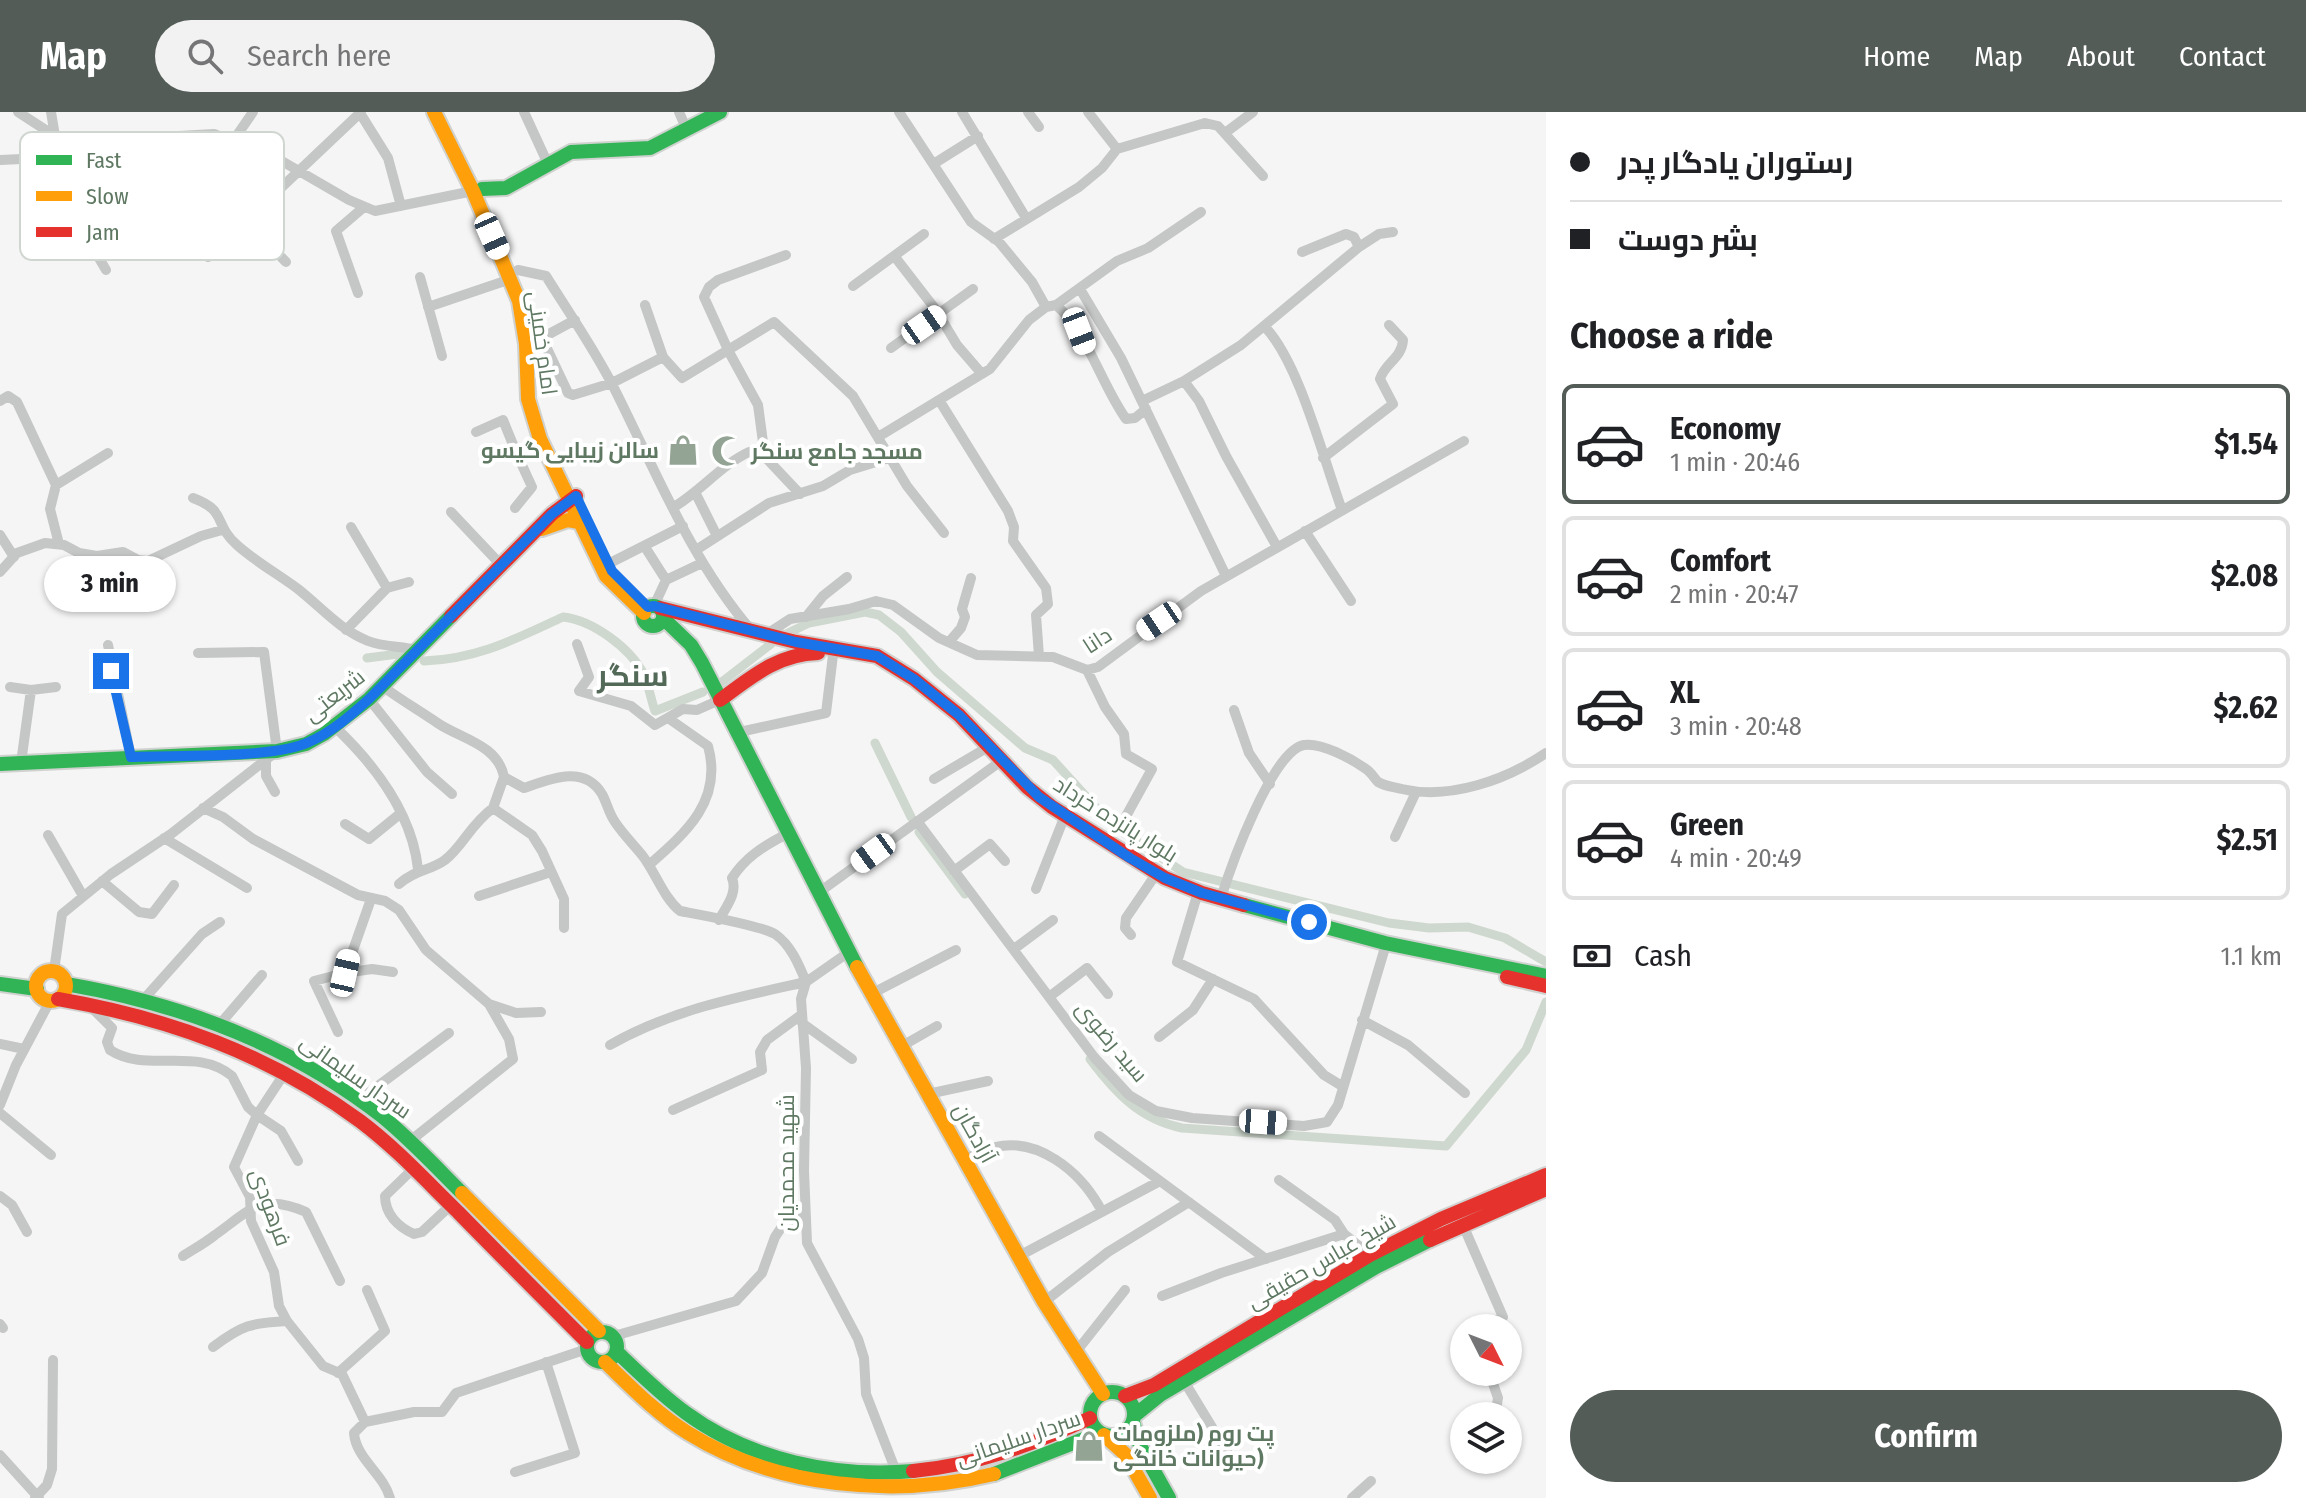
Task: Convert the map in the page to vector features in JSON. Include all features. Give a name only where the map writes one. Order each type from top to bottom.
[{"type":"street","points":[[18,112],[49,132]]},
{"type":"street","points":[[51,112],[54,132]]},
{"type":"street","points":[[239,132],[253,112]]},
{"type":"street","points":[[284,182],[361,112],[388,158],[401,206]]},
{"type":"street","name":"امام خمینی","points":[[434,112],[477,190]]},
{"type":"street","name":"امام خمینی","points":[[443,112],[514,274],[519,301],[534,341],[538,408],[579,522],[606,576],[655,613]]},
{"type":"street","points":[[524,112],[548,164]]},
{"type":"street","points":[[679,112],[686,128]]},
{"type":"street","points":[[284,164],[375,211],[477,190],[506,188],[571,152],[650,148],[720,112]]},
{"type":"street","points":[[899,112],[971,222],[994,239],[1051,306],[1079,331],[1086,350],[1126,419],[1135,418],[1144,405],[1241,345],[1359,247],[1379,234],[1393,232]]},
{"type":"street","points":[[962,112],[1026,218]]},
{"type":"street","points":[[1028,112],[1039,127]]},
{"type":"street","points":[[1088,112],[1117,149]]},
{"type":"street","points":[[1225,133],[1253,112]]},
{"type":"street","points":[[994,239],[1079,187],[1102,168],[1117,149],[1205,123],[1218,126],[1263,176]]},
{"type":"street","points":[[935,163],[978,136]]},
{"type":"street","points":[[0,160],[20,159]]},
{"type":"street","points":[[358,293],[336,231],[364,207]]},
{"type":"street","points":[[878,437],[990,369],[1029,320],[1080,289],[1117,261],[1148,248],[1201,212]]},
{"type":"street","points":[[853,286],[924,234]]},
{"type":"street","points":[[1302,252],[1346,234],[1354,237],[1359,247]]},
{"type":"street","points":[[786,255],[718,280],[709,287],[704,297],[758,405],[765,457],[800,494]]},
{"type":"street","points":[[895,257],[939,315],[957,345],[982,374]]},
{"type":"street","points":[[100,260],[106,270]]},
{"type":"street","points":[[428,307],[514,274],[546,276],[612,383],[702,563],[723,597],[751,630]]},
{"type":"street","points":[[420,277],[442,356]]},
{"type":"street","points":[[891,348],[973,289]]},
{"type":"street","points":[[1080,289],[1144,405],[1226,576]]},
{"type":"street","points":[[645,305],[663,357],[682,378],[774,322],[853,396],[889,458],[944,533]]},
{"type":"street","points":[[575,320],[534,341],[568,393],[578,395],[612,383],[663,357]]},
{"type":"street","points":[[1323,458],[1393,404],[1380,379],[1383,371],[1402,350],[1403,340],[1397,330],[1389,325]]},
{"type":"street","points":[[1264,326],[1276,338],[1291,367],[1342,510]]},
{"type":"street","name":"امام خمینی","points":[[534,341],[528,399],[540,439],[608,564],[626,588],[655,613]]},
{"type":"street","points":[[1184,381],[1199,401],[1277,547]]},
{"type":"street","points":[[0,401],[8,396],[17,402],[56,485],[50,509],[59,544]]},
{"type":"street","points":[[939,400],[1008,511],[1014,527],[1013,541],[1050,598],[1036,615],[1039,656]]},
{"type":"street","points":[[476,432],[503,420],[532,487],[515,508]]},
{"type":"street","points":[[516,452],[540,439]]},
{"type":"street","name":"دانا","points":[[767,634],[790,619],[876,601],[893,605],[939,638],[977,655],[1039,656],[1067,661],[1087,670],[1098,667],[1201,591],[1464,441]]},
{"type":"street","points":[[674,507],[696,494],[736,458],[749,452]]},
{"type":"street","points":[[56,485],[108,453]]},
{"type":"street","points":[[696,550],[769,503],[823,486],[850,470],[889,458]]},
{"type":"street","points":[[696,494],[717,536]]},
{"type":"street","name":"شریعتی","points":[[0,764],[131,757],[271,755],[306,744],[335,727],[369,699],[572,497]]},
{"type":"street","points":[[193,498],[211,505],[219,517],[222,530],[237,546],[298,589],[346,630],[368,641],[417,650]]},
{"type":"street","points":[[451,512],[502,566]]},
{"type":"street","points":[[538,531],[568,520],[579,522]]},
{"type":"street","points":[[608,564],[683,526]]},
{"type":"street","points":[[351,527],[387,588]]},
{"type":"street","points":[[0,572],[29,547],[45,543],[59,544],[79,553],[97,556],[123,552],[138,560],[148,561],[222,530]]},
{"type":"street","points":[[1305,531],[1351,601]]},
{"type":"street","points":[[0,535],[14,557]]},
{"type":"street","points":[[645,547],[666,580]]},
{"type":"street","points":[[655,613],[666,580],[702,563]]},
{"type":"street","points":[[806,617],[823,596],[847,577]]},
{"type":"street","points":[[949,642],[961,628],[965,617],[962,609],[971,578]]},
{"type":"street","points":[[346,630],[387,588],[409,582]]},
{"type":"street","name":"بلوار پانزده خرداد","points":[[655,613],[877,656],[914,679],[959,715],[1022,793],[1062,823],[1152,880],[1196,899],[1384,951],[1546,976]]},
{"type":"street","name":"آزادگان","points":[[655,613],[691,645],[816,882],[817,891],[849,952],[1044,1302],[1103,1394]]},
{"type":"street","points":[[577,644],[589,677],[579,691],[631,706],[655,725],[683,709],[697,710],[718,701]]},
{"type":"street","points":[[108,645],[131,757]]},
{"type":"street","points":[[198,653],[264,652],[271,755],[266,776],[275,792]]},
{"type":"street","name":"بلوار پانزده خرداد","points":[[718,701],[772,662],[800,652],[873,663],[910,685],[1045,802],[1165,878],[1221,898],[1493,969],[1546,986]]},
{"type":"street","points":[[735,733],[826,713],[833,655]]},
{"type":"street","points":[[1087,670],[1105,707],[1124,734],[1126,754],[1152,769],[1125,818]]},
{"type":"street","points":[[382,686],[443,727],[456,730],[483,747],[502,768],[504,777],[493,808],[471,826],[449,857],[437,866],[418,869],[399,884]]},
{"type":"street","points":[[10,687],[31,690],[56,687]]},
{"type":"street","points":[[21,763],[31,690]]},
{"type":"street","points":[[369,699],[427,772],[452,794]]},
{"type":"street","name":"آزادگان","points":[[718,701],[730,737],[810,886],[817,891]]},
{"type":"street","points":[[1234,710],[1249,753],[1270,784]]},
{"type":"street","points":[[649,865],[709,798],[712,781],[708,746],[668,718]]},
{"type":"street","points":[[335,727],[375,770],[401,813],[417,855],[418,869]]},
{"type":"street","points":[[1221,898],[1248,823],[1292,751],[1302,745],[1318,746],[1368,770],[1380,783],[1416,792],[1450,791],[1474,786],[1525,767],[1546,753]]},
{"type":"street","points":[[934,779],[983,750]]},
{"type":"street","points":[[54,971],[62,914],[271,755]]},
{"type":"street","points":[[817,891],[999,762]]},
{"type":"street","points":[[504,777],[524,788],[556,777],[580,777],[592,781],[601,792],[613,820],[649,865],[671,903],[680,911],[764,929],[777,935],[798,963],[806,982]]},
{"type":"street","points":[[1395,837],[1416,792]]},
{"type":"street","points":[[203,808],[223,817],[253,839],[358,895],[385,901],[399,910],[426,950],[489,1004],[509,1039],[513,1059],[410,1141]]},
{"type":"street","points":[[493,808],[532,835],[564,899],[564,928]]},
{"type":"street","points":[[345,824],[369,839],[401,813]]},
{"type":"street","name":"سید رضوی","points":[[917,821],[1117,1082],[1129,1095],[1156,1111],[1192,1118],[1318,1125],[1334,1115],[1384,951]]},
{"type":"street","points":[[1036,889],[1062,823]]},
{"type":"street","points":[[48,835],[83,896]]},
{"type":"street","points":[[719,920],[732,895],[735,886],[732,878],[736,871],[755,851],[783,836]]},
{"type":"street","points":[[164,838],[247,888]]},
{"type":"street","points":[[954,871],[990,844],[1005,861]]},
{"type":"street","points":[[479,896],[551,872]]},
{"type":"street","points":[[1131,935],[1125,928],[1126,918],[1152,880]]},
{"type":"street","points":[[102,881],[139,912],[152,914],[174,885]]},
{"type":"street","points":[[345,973],[371,899]]},
{"type":"street","points":[[1196,899],[1177,962],[1254,999],[1324,1075],[1342,1086]]},
{"type":"street","points":[[1014,949],[1053,920]]},
{"type":"street","points":[[143,1000],[202,934],[220,922]]},
{"type":"street","points":[[873,993],[956,950]]},
{"type":"street","points":[[610,1045],[663,1019],[712,1003],[806,982],[849,952]]},
{"type":"street","points":[[1049,997],[1087,968],[1108,994]]},
{"type":"street","points":[[338,1032],[314,981],[372,969],[393,972]]},
{"type":"street","points":[[0,1105],[24,1049],[54,1000],[65,993],[66,984],[62,975],[54,971],[40,975],[37,989],[41,997],[54,1000]]},
{"type":"street","points":[[220,1024],[262,975]]},
{"type":"street","points":[[1159,1037],[1193,1010],[1213,979]]},
{"type":"street","name":"شهید محمدیان","points":[[806,982],[801,999],[801,1019],[806,1068],[807,1243],[858,1339],[864,1358],[866,1394],[897,1474]]},
{"type":"street","points":[[0,984],[37,989]]},
{"type":"street","name":"سردار سلیمانی","points":[[66,984],[143,1000],[220,1024],[294,1057],[359,1100],[410,1141],[597,1339]]},
{"type":"street","name":"سردار سلیمانی","points":[[54,1000],[88,1003],[215,1039],[286,1071],[373,1130],[597,1339]]},
{"type":"street","points":[[88,1003],[112,1028],[107,1042],[110,1050],[121,1057],[154,1061],[188,1058],[226,1071],[232,1076],[248,1107],[281,1131],[298,1161]]},
{"type":"street","points":[[489,1004],[516,1013],[541,1012]]},
{"type":"street","points":[[673,1110],[762,1070],[760,1052],[767,1040],[801,1019],[852,1059]]},
{"type":"street","points":[[1362,1020],[1408,1045],[1465,1093]]},
{"type":"street","points":[[902,1046],[937,1026]]},
{"type":"street","points":[[359,1100],[449,1033]]},
{"type":"street","points":[[0,1044],[24,1049]]},
{"type":"street","name":"فرهودی","points":[[286,1071],[257,1115],[234,1167],[250,1197],[251,1221],[274,1272],[279,1306],[287,1321],[323,1366],[349,1383],[365,1422]]},
{"type":"street","points":[[928,1094],[988,1081]]},
{"type":"street","points":[[0,1113],[51,1155]]},
{"type":"street","points":[[1099,1136],[1266,1259]]},
{"type":"street","points":[[965,1159],[994,1147],[1016,1145],[1040,1152],[1060,1161],[1079,1179],[1099,1206]]},
{"type":"street","points":[[414,1168],[385,1196],[385,1206],[391,1217],[414,1234],[422,1232],[451,1205]]},
{"type":"street","name":"شیخ عباس حقیقی","points":[[1133,1419],[1184,1381],[1376,1267],[1463,1225],[1546,1175]]},
{"type":"street","points":[[1279,1180],[1335,1220],[1344,1234],[1370,1255]]},
{"type":"street","points":[[1019,1256],[1160,1181]]},
{"type":"street","name":"شیخ عباس حقیقی","points":[[1125,1396],[1154,1385],[1370,1255],[1441,1219],[1520,1193],[1546,1189]]},
{"type":"street","points":[[0,1196],[12,1205],[27,1232]]},
{"type":"street","points":[[1044,1302],[1108,1252],[1189,1202]]},
{"type":"street","points":[[183,1256],[214,1237],[251,1207],[283,1203],[306,1212],[340,1281]]},
{"type":"street","points":[[390,1498],[387,1488],[358,1451],[354,1433],[365,1422],[422,1411],[442,1412],[456,1393],[546,1362],[597,1339],[736,1301],[762,1273],[775,1237],[783,1225],[805,1215]]},
{"type":"street","points":[[1463,1225],[1502,1314]]},
{"type":"street","points":[[1162,1296],[1344,1234]]},
{"type":"street","points":[[338,1373],[385,1331],[367,1290]]},
{"type":"street","points":[[1076,1352],[1125,1290]]},
{"type":"street","points":[[213,1347],[241,1326],[287,1321]]},
{"type":"street","points":[[597,1339],[590,1357],[611,1357]]},
{"type":"street","points":[[597,1339],[611,1357]]},
{"type":"street","name":"سردار سلیمانی","points":[[611,1357],[695,1420],[763,1454],[833,1471],[897,1474],[958,1468],[989,1460],[1090,1418]]},
{"type":"street","name":"سردار سلیمانی","points":[[611,1357],[657,1411],[719,1452],[758,1468],[831,1486],[904,1494],[962,1483],[1102,1434]]},
{"type":"street","points":[[0,1455],[37,1497],[47,1485],[52,1469],[53,1360]]},
{"type":"street","points":[[515,1472],[575,1453],[546,1362]]},
{"type":"street","points":[[1184,1381],[1232,1460]]},
{"type":"street","points":[[1150,1498],[1125,1454],[1102,1434],[1090,1418],[1091,1407],[1103,1394],[1114,1392],[1125,1396],[1132,1405],[1140,1446],[1169,1498]]},
{"type":"street","points":[[1102,1434],[1121,1434],[1133,1419]]},
{"type":"street","points":[[1352,1498],[1371,1481]]},
{"type":"waterway","points":[[788,633],[809,623],[865,612],[879,615],[901,632],[937,672],[1025,748],[1053,760],[1112,825],[1183,872],[1389,923],[1429,928],[1468,927],[1505,938],[1546,962]]},
{"type":"waterway","points":[[424,661],[479,652],[563,617],[598,630],[630,655],[644,675],[655,711],[703,692]]},
{"type":"waterway","points":[[723,681],[771,644]]},
{"type":"waterway","points":[[367,658],[398,654]]},
{"type":"waterway","points":[[875,743],[911,817]]},
{"type":"waterway","points":[[919,832],[965,894]]},
{"type":"waterway","points":[[1090,1059],[1129,1102],[1153,1118],[1182,1128],[1446,1146],[1526,1050],[1546,1002]]},
{"type":"traffic: fast","points":[[482,189],[506,188],[571,152],[650,148],[720,112]]},
{"type":"traffic: fast","points":[[653,606],[660,609],[663,616],[660,623],[653,626],[646,623],[643,616],[646,609],[653,606]]},
{"type":"traffic: fast","points":[[0,764],[277,751],[306,744],[369,699],[451,616]]},
{"type":"traffic: fast","points":[[663,618],[691,645],[702,663],[857,967]]},
{"type":"traffic: fast","points":[[1244,905],[1385,943],[1546,976]]},
{"type":"traffic: fast","points":[[0,984],[37,989]]},
{"type":"traffic: fast","points":[[66,984],[109,992],[193,1016],[272,1048],[311,1068],[383,1117],[462,1193]]},
{"type":"traffic: fast","points":[[1134,1416],[1160,1395],[1376,1267],[1430,1240]]},
{"type":"traffic: fast","points":[[602,1332],[613,1336],[617,1347],[613,1358],[602,1362],[591,1358],[587,1347],[591,1336],[602,1332]]},
{"type":"traffic: fast","points":[[617,1352],[677,1406],[711,1429],[765,1454],[854,1472],[913,1471]]},
{"type":"traffic: fast","points":[[1112,1392],[1128,1398],[1134,1414],[1128,1430],[1112,1436],[1096,1430],[1090,1414],[1096,1398],[1112,1392]]},
{"type":"traffic: fast","points":[[1133,1422],[1140,1446],[1169,1498]]},
{"type":"traffic: fast","points":[[994,1474],[1099,1433]]},
{"type":"traffic: slow","points":[[434,112],[473,191],[519,301],[526,344],[528,399],[540,439],[606,576],[644,613]]},
{"type":"traffic: slow","points":[[542,529],[568,520],[579,522]]},
{"type":"traffic: slow","points":[[857,967],[1044,1302],[1103,1394]]},
{"type":"traffic: slow","points":[[51,971],[62,975],[66,986],[62,997],[51,1001],[40,997],[36,986],[40,975],[51,971]]},
{"type":"traffic: slow","points":[[462,1193],[599,1331]]},
{"type":"traffic: slow","points":[[605,1362],[677,1426],[722,1452],[759,1466],[837,1483],[877,1486],[917,1485],[994,1474]]},
{"type":"traffic: slow","points":[[1104,1435],[1125,1454],[1150,1498]]},
{"type":"traffic: jam","points":[[451,616],[552,514],[576,496]]},
{"type":"traffic: jam","points":[[660,608],[796,642],[877,656],[914,679],[959,715],[1027,787],[1052,807],[1165,878],[1244,905]]},
{"type":"traffic: jam","points":[[720,700],[778,662],[818,653]]},
{"type":"traffic: jam","points":[[1507,977],[1546,986]]},
{"type":"traffic: jam","points":[[58,999],[178,1028],[253,1058],[325,1097],[398,1153],[587,1342]]},
{"type":"traffic: jam","points":[[1125,1396],[1154,1385],[1370,1255],[1441,1219],[1546,1175]]},
{"type":"traffic: jam","points":[[1430,1240],[1546,1189]]},
{"type":"traffic: jam","points":[[913,1471],[959,1464],[1004,1452],[1090,1418]]},
{"type":"place","name":"سالن زیبایی گیسو","points":[[683,450]]},
{"type":"place","name":"مسجد جامع سنگر","points":[[727,451]]},
{"type":"place","name":"پت روم (ملزومات حیوانات خانگی)","points":[[1089,1446]]},
{"type":"district","name":"سنگر","points":[[633,676]]},
{"type":"route","points":[[111,671],[131,757],[277,751],[306,744],[345,720],[369,699],[552,514],[576,496],[612,571],[648,607],[796,642],[877,656],[914,679],[959,715],[1039,797],[1130,858],[1165,878],[1202,893],[1309,922]]}]
